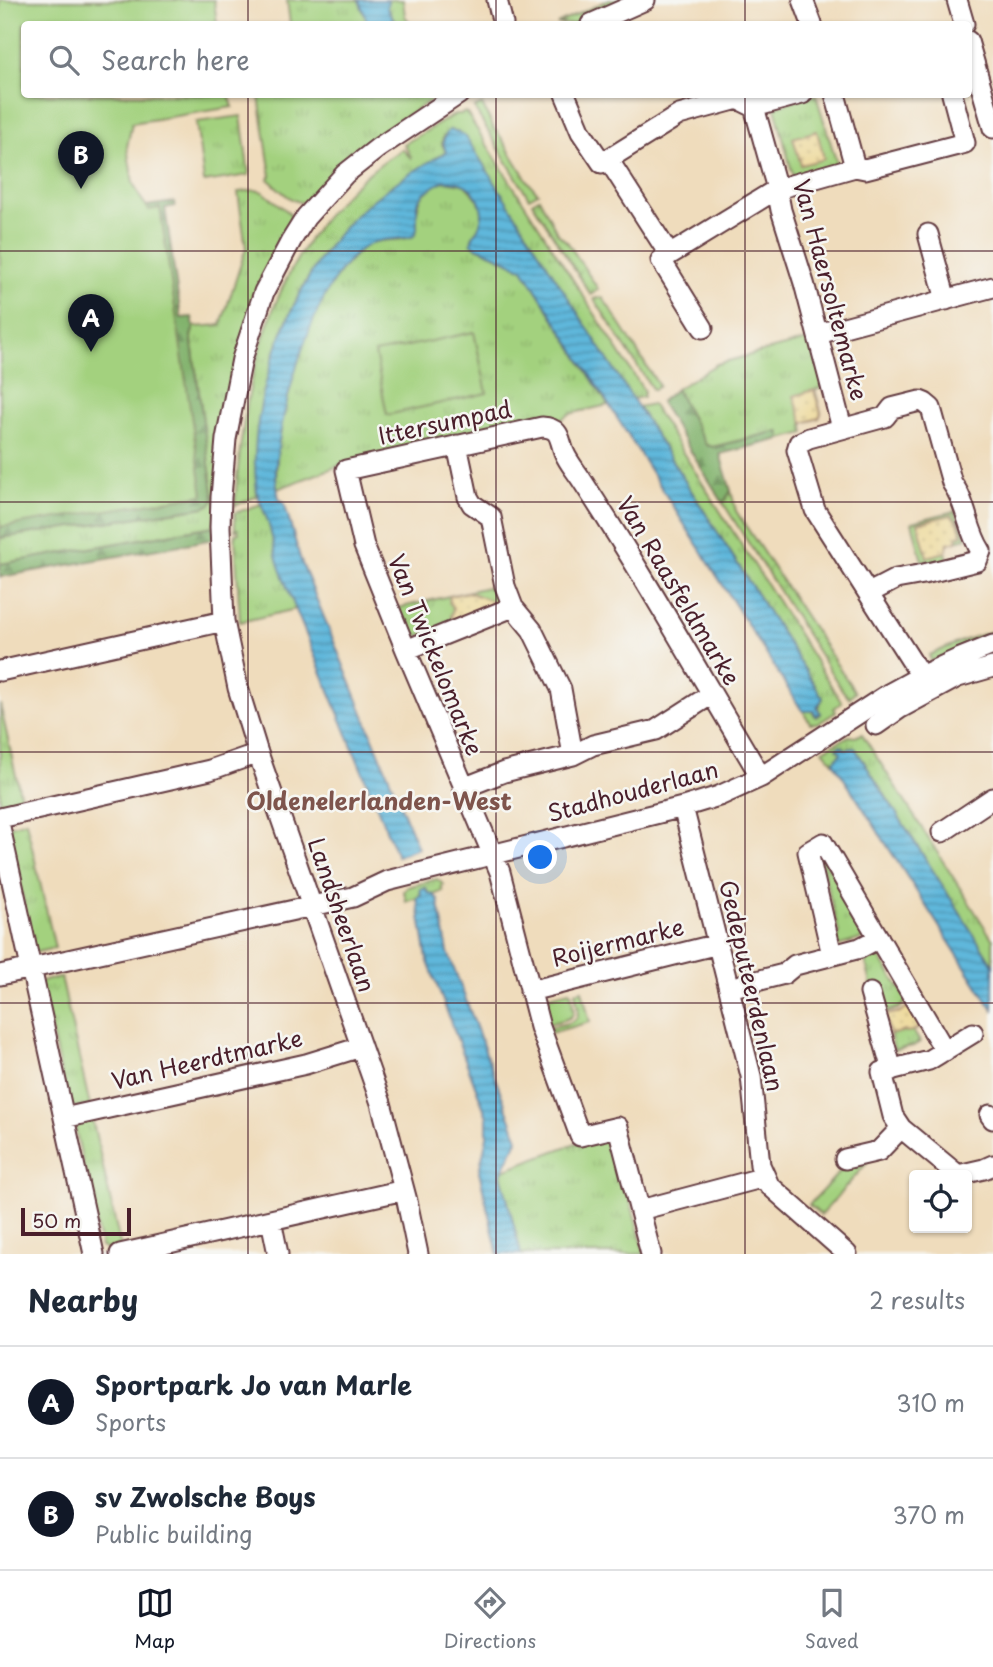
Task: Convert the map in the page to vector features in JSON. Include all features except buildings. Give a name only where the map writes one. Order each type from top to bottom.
[{"type":"street","points":[[497,0],[502,21]]},
{"type":"street","points":[[598,21],[645,0]]},
{"type":"street","points":[[803,0],[811,21]]},
{"type":"street","points":[[957,0],[963,21]]},
{"type":"street","points":[[972,54],[993,128]]},
{"type":"street","name":"Landsheerlaan","points":[[418,1254],[381,1103],[258,753],[238,688],[224,621],[220,527],[226,439],[242,359],[264,292],[290,241],[306,217],[345,174],[378,148],[453,98]]},
{"type":"street","points":[[567,98],[581,132],[602,163],[679,115],[738,99],[754,107],[787,98]]},
{"type":"street","points":[[836,98],[855,167]]},
{"type":"street","points":[[704,328],[661,260],[777,188],[855,167],[865,169],[965,143],[953,98]]},
{"type":"street","name":"Van Haersoltemarke","points":[[754,107],[842,428],[808,438],[800,443],[797,450],[815,510],[921,676]]},
{"type":"street","points":[[608,159],[669,254]]},
{"type":"street","points":[[928,234],[946,300]]},
{"type":"street","points":[[818,334],[993,287]]},
{"type":"street","points":[[842,428],[885,417],[892,408],[925,402],[931,408],[952,483],[959,492],[975,542],[987,549],[977,561],[896,579],[869,593]]},
{"type":"street","name":"Ittersumpad","points":[[346,470],[542,427],[554,431]]},
{"type":"street","name":"Van Raasfeldmarke","points":[[554,431],[561,439],[564,453],[617,536],[761,777]]},
{"type":"street","points":[[457,445],[468,497],[472,504],[491,517],[505,586],[513,607],[533,630],[561,689],[573,755]]},
{"type":"street","name":"Van Twickelomarke","points":[[346,470],[364,546],[405,650],[500,872],[540,1027],[580,1136],[618,1127],[640,1210]]},
{"type":"street","points":[[405,650],[513,607]]},
{"type":"street","points":[[0,671],[224,621]]},
{"type":"street","name":"Stadhouderlaan","points":[[876,725],[894,701],[921,676],[993,645]]},
{"type":"street","name":"Stadhouderlaan","points":[[0,975],[353,897],[387,881],[719,796],[761,777],[894,701],[993,667]]},
{"type":"street","points":[[463,788],[503,772],[573,755],[593,745],[656,730],[712,695]]},
{"type":"street","points":[[0,818],[210,770],[258,753]]},
{"type":"street","points":[[942,832],[993,798]]},
{"type":"street","name":"Gedeputeerdenlaan","points":[[683,807],[751,1076],[760,1165],[765,1177]]},
{"type":"street","points":[[0,827],[94,1254]]},
{"type":"street","points":[[832,955],[808,852],[823,843],[945,1051]]},
{"type":"street","points":[[729,988],[784,974],[795,965],[860,948],[879,938]]},
{"type":"street","name":"Roijermarke","points":[[530,991],[718,944]]},
{"type":"street","points":[[870,993],[892,1070]]},
{"type":"street","points":[[973,1033],[929,1060],[882,1072],[893,1116],[901,1128],[958,1175],[993,1165]]},
{"type":"street","name":"Van Heerdtmarke","points":[[64,1118],[306,1064],[361,1047]]},
{"type":"street","points":[[845,1158],[879,1151],[901,1128]]},
{"type":"street","points":[[652,1254],[640,1210],[765,1177],[769,1185],[847,1254]]},
{"type":"street","points":[[131,1253],[404,1190]]},
{"type":"street","points":[[271,1220],[278,1254]]},
{"type":"green space","points":[[0,0],[214,0],[217,21],[21,21],[21,98],[230,98],[233,107],[132,123],[127,147],[133,183],[140,197],[149,210],[160,208],[203,495],[0,527]]},
{"type":"green space","points":[[287,0],[359,0],[367,21],[290,21]]},
{"type":"green space","points":[[388,0],[403,0],[405,16],[409,21],[394,21],[387,8]]},
{"type":"green space","points":[[608,0],[624,0],[579,21],[563,21]]},
{"type":"green space","points":[[259,98],[434,98],[394,124],[393,131],[311,201],[293,200],[268,179],[271,176]]},
{"type":"green space","points":[[801,98],[817,98],[838,167],[794,180],[775,107]]},
{"type":"green space","points":[[482,104],[494,129],[538,193],[529,198],[474,108]]},
{"type":"green space","points":[[466,112],[644,391],[643,397],[633,399],[443,137],[442,144],[446,152],[399,181],[355,216],[323,254],[309,276],[286,323],[269,372],[258,444],[257,496],[235,506],[247,403],[259,353],[275,305],[297,260],[325,218],[360,181],[402,149],[412,159],[404,144],[456,114]]},
{"type":"green space","points":[[241,116],[249,175],[204,182],[196,122]]},
{"type":"green space","points":[[443,181],[464,184],[478,199],[482,221],[472,238],[476,247],[523,269],[608,405],[569,414],[557,423],[341,465],[277,489],[283,416],[307,336],[326,293],[342,269],[363,248],[378,241],[406,238],[417,230],[420,200]]},
{"type":"green space","points":[[238,192],[263,192],[288,212],[292,224],[265,274],[214,526],[0,564],[0,538],[211,504],[214,499],[191,336],[194,327],[221,325],[246,248]]},
{"type":"green space","points":[[539,198],[558,234],[568,243],[598,289],[591,295],[532,202]]},
{"type":"green space","points":[[174,202],[175,206],[165,208],[181,318],[192,317],[194,327],[191,336],[214,499],[205,507],[0,538],[0,520],[140,207]]},
{"type":"green space","points":[[602,297],[659,386],[653,390],[594,299]]},
{"type":"green space","points":[[474,332],[487,393],[387,415],[375,353]]},
{"type":"green space","points":[[811,341],[826,387],[815,390],[821,413],[819,418],[803,423],[805,433],[781,439],[779,431],[712,447],[706,445],[676,389],[717,364]]},
{"type":"green space","points":[[676,389],[706,445],[713,447],[779,431],[781,439],[720,454],[731,491],[723,503],[660,402]]},
{"type":"green space","points":[[652,404],[842,703],[834,708],[836,712],[819,723],[810,723],[803,711],[812,711],[816,717],[821,714],[818,708],[823,698],[638,407]]},
{"type":"green space","points":[[731,491],[736,511],[855,692],[849,698],[723,503]]},
{"type":"green space","points":[[261,504],[279,565],[296,609],[240,622],[235,534],[239,533],[238,529],[235,530],[235,513]]},
{"type":"green space","points":[[955,511],[967,538],[948,543],[946,552],[949,564],[929,565],[927,560],[922,561],[912,522]]},
{"type":"green space","points":[[214,526],[214,539],[0,577],[0,564]]},
{"type":"green space","points":[[496,585],[500,604],[413,638],[398,608]]},
{"type":"green space","points":[[993,631],[993,638],[931,661],[929,655]]},
{"type":"green space","points":[[0,704],[23,807],[6,808],[0,802]]},
{"type":"green space","points":[[862,734],[993,940],[993,965],[855,748],[845,749],[841,745],[837,748],[841,753],[834,763],[823,750],[849,736]]},
{"type":"green space","points":[[26,821],[55,948],[33,953],[9,826]]},
{"type":"green space","points":[[822,855],[868,937],[838,946],[836,938],[839,933],[821,862],[815,863],[815,857]]},
{"type":"green space","points":[[437,879],[444,885],[441,886],[443,891],[434,895],[427,892],[426,888],[417,898],[406,902],[404,891],[408,887]]},
{"type":"green space","points":[[876,952],[908,1001],[899,1008],[884,1013],[873,993],[865,959]]},
{"type":"green space","points":[[61,977],[90,1106],[72,1107],[68,1104],[40,982]]},
{"type":"green space","points":[[582,990],[590,1022],[550,1033],[549,1028],[576,1019],[578,1010],[575,992]]},
{"type":"green space","points":[[569,991],[574,1009],[572,1016],[548,1024],[543,1002],[546,997]]},
{"type":"green space","points":[[910,1006],[923,1026],[913,1031],[920,1042],[894,1050],[885,1015],[901,1012]]},
{"type":"green space","points":[[92,1118],[121,1248],[110,1251],[101,1247],[75,1127]]},
{"type":"green space","points":[[613,1138],[645,1254],[521,1254],[501,1174],[503,1170],[576,1143]]},
{"type":"green space","points":[[865,1160],[866,1164],[821,1215],[809,1205],[846,1165]]},
{"type":"sand","points":[[817,131],[824,159],[801,165],[793,138]]},
{"type":"sand","points":[[814,390],[821,413],[819,418],[803,423],[794,396]]},
{"type":"sand","points":[[951,515],[958,522],[962,535],[958,536],[957,541],[948,543],[946,552],[927,557],[918,523]]},
{"type":"sand","points":[[468,592],[500,604],[453,621],[450,596]]},
{"type":"sand","points":[[910,1006],[923,1026],[913,1031],[890,1035],[885,1015],[901,1012]]},
{"type":"water","points":[[359,0],[388,0],[387,8],[394,21],[367,21]]},
{"type":"water","points":[[449,130],[466,137],[823,698],[817,708],[821,713],[816,716],[813,711],[801,709],[523,269],[471,243],[482,218],[477,196],[462,184],[443,181],[424,193],[417,203],[417,230],[414,236],[378,241],[366,246],[348,262],[331,285],[303,346],[285,412],[276,466],[279,499],[284,502],[301,561],[418,848],[397,856],[291,598],[259,499],[255,457],[258,420],[266,382],[293,307],[311,273],[332,242],[364,207],[446,152],[443,141]]},
{"type":"water","points":[[841,745],[845,749],[855,748],[993,965],[993,1010],[834,763],[841,753],[837,748]]},
{"type":"water","points":[[426,888],[427,892],[438,899],[448,952],[518,1139],[501,1174],[521,1254],[498,1254],[479,1171],[487,1137],[487,1117],[427,959],[417,898],[421,895],[420,890]]},
{"type":"place","name":"sv Zwolsche Boys","points":[[81,189]]},
{"type":"place","name":"Sportpark Jo van Marle","points":[[91,352]]},
{"type":"district","name":"Oldenelerlanden-West","points":[[379,802]]}]
